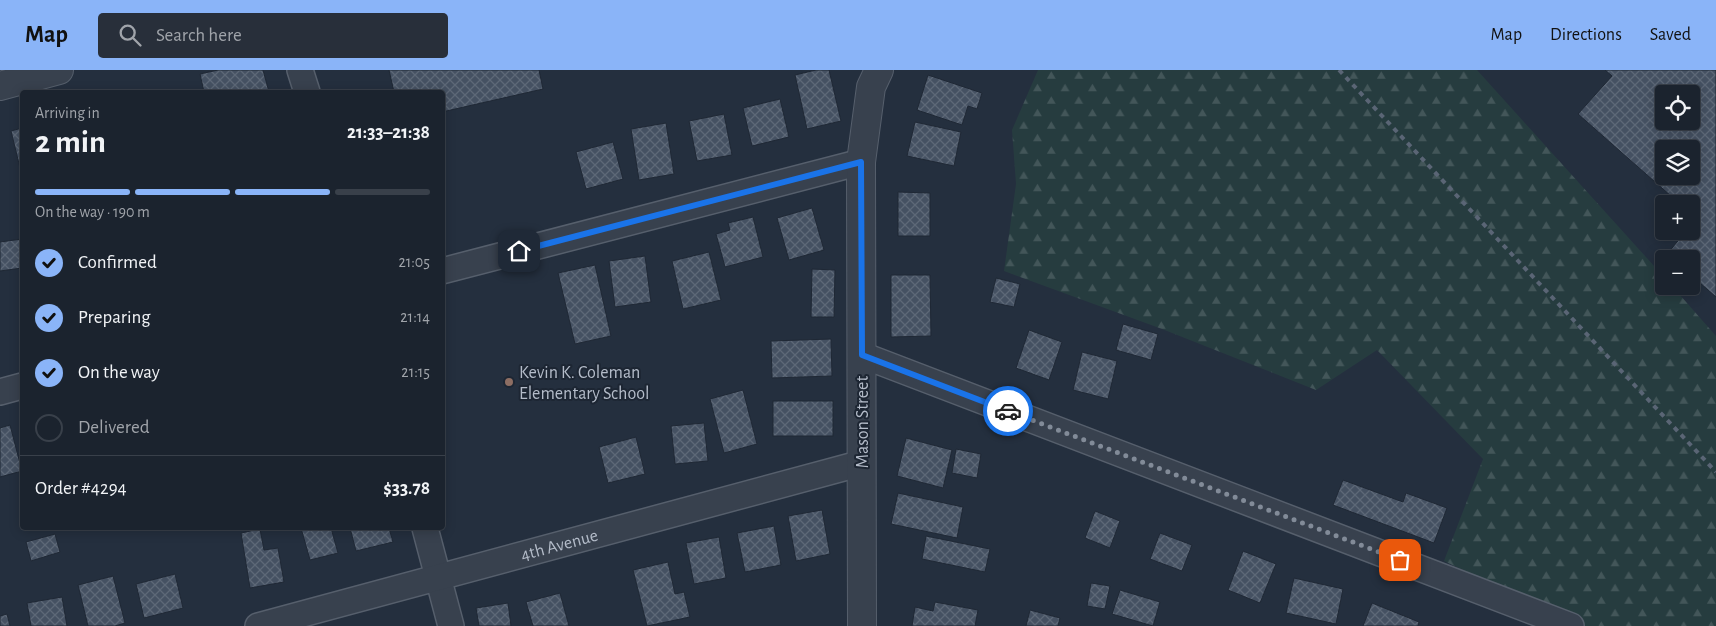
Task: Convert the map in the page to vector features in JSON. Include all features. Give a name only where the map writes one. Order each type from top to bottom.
[{"type":"street","points":[[0,86],[59,70]]},
{"type":"street","points":[[300,70],[306,90]]},
{"type":"street","name":"Mason Street","points":[[862,626],[861,162],[871,87],[879,70]]},
{"type":"street","points":[[445,270],[861,162]]},
{"type":"street","points":[[862,355],[1571,626]]},
{"type":"street","points":[[0,392],[20,387]]},
{"type":"street","name":"4th Avenue","points":[[258,626],[862,463]]},
{"type":"street","points":[[426,530],[451,626]]},
{"type":"green space","points":[[1038,70],[1477,70],[1655,267],[1655,295],[1680,295],[1716,336],[1716,626],[1581,626],[1444,561],[1483,459],[1377,350],[1316,390],[1162,329],[1004,271],[1016,184],[1012,130]]},
{"type":"building","points":[[218,70],[263,70],[268,90],[204,90],[200,74]]},
{"type":"building","points":[[389,70],[539,70],[543,89],[445,111],[445,90],[394,90]]},
{"type":"building","points":[[816,70],[829,70],[841,121],[807,129],[795,75]]},
{"type":"building","points":[[1605,70],[1716,70],[1716,297],[1700,283],[1700,250],[1670,250],[1679,240],[1700,240],[1700,195],[1670,195],[1658,185],[1700,185],[1700,140],[1655,140],[1655,182],[1578,114],[1612,76]]},
{"type":"building","points":[[928,75],[982,93],[977,109],[968,106],[962,125],[917,110]]},
{"type":"building","points":[[780,99],[789,137],[752,146],[743,108]]},
{"type":"building","points":[[724,114],[732,155],[697,161],[689,121]]},
{"type":"building","points":[[915,122],[961,132],[954,166],[907,156]]},
{"type":"building","points":[[666,123],[674,174],[639,180],[631,129]]},
{"type":"building","points":[[20,129],[20,168],[11,131]]},
{"type":"building","points":[[613,142],[623,179],[586,189],[576,152]]},
{"type":"building","points":[[898,192],[930,193],[930,236],[898,236]]},
{"type":"building","points":[[812,208],[824,250],[789,260],[777,218]]},
{"type":"building","points":[[753,217],[763,257],[725,267],[716,234],[730,230],[728,223]]},
{"type":"building","points":[[20,239],[20,268],[0,271],[0,242]]},
{"type":"building","points":[[709,252],[721,300],[683,309],[672,261]]},
{"type":"building","points":[[645,256],[651,302],[615,307],[609,261]]},
{"type":"building","points":[[595,265],[611,336],[575,344],[558,273]]},
{"type":"building","points":[[812,269],[835,270],[834,317],[811,317]]},
{"type":"building","points":[[891,275],[930,275],[931,336],[891,337]]},
{"type":"building","points":[[996,278],[1020,284],[1014,307],[990,302]]},
{"type":"building","points":[[1123,324],[1158,334],[1151,360],[1116,350]]},
{"type":"building","points":[[1029,330],[1062,342],[1049,380],[1016,368]]},
{"type":"building","points":[[831,339],[832,376],[772,378],[771,341]]},
{"type":"building","points":[[1082,352],[1117,361],[1108,399],[1073,390]]},
{"type":"building","points":[[743,390],[757,444],[724,453],[710,399]]},
{"type":"building","points":[[773,401],[833,401],[833,436],[773,436]]},
{"type":"building","points":[[704,423],[708,461],[675,464],[671,426]]},
{"type":"building","points":[[10,425],[20,463],[20,472],[0,477],[0,428]]},
{"type":"building","points":[[636,437],[645,474],[608,483],[599,447]]},
{"type":"building","points":[[906,438],[952,450],[943,488],[897,476]]},
{"type":"building","points":[[956,449],[981,454],[977,478],[952,473]]},
{"type":"building","points":[[1343,480],[1403,502],[1406,493],[1447,508],[1434,543],[1333,505]]},
{"type":"building","points":[[898,493],[963,507],[957,538],[891,524]]},
{"type":"building","points":[[822,510],[830,554],[796,561],[788,516]]},
{"type":"building","points":[[1095,511],[1120,521],[1110,548],[1085,538]]},
{"type":"building","points":[[774,526],[781,565],[745,572],[737,533]]},
{"type":"building","points":[[260,530],[264,550],[278,548],[284,582],[250,588],[241,533]]},
{"type":"building","points":[[302,530],[332,530],[338,553],[310,560]]},
{"type":"building","points":[[351,530],[390,530],[393,542],[356,551]]},
{"type":"building","points":[[1160,533],[1192,545],[1182,571],[1150,559]]},
{"type":"building","points":[[55,534],[60,552],[31,561],[26,542]]},
{"type":"building","points":[[926,536],[990,549],[985,572],[922,559]]},
{"type":"building","points":[[719,537],[726,578],[694,584],[686,543]]},
{"type":"building","points":[[1243,551],[1276,564],[1260,603],[1228,590]]},
{"type":"building","points":[[668,562],[675,594],[684,592],[690,617],[647,626],[633,570]]},
{"type":"building","points":[[175,574],[183,608],[144,618],[136,584]]},
{"type":"building","points":[[113,576],[125,623],[115,626],[88,626],[78,585]]},
{"type":"building","points":[[1294,578],[1343,589],[1336,624],[1286,613]]},
{"type":"building","points":[[1091,583],[1110,586],[1105,609],[1087,606]]},
{"type":"building","points":[[1120,590],[1160,602],[1153,626],[1112,614]]},
{"type":"building","points":[[560,593],[569,626],[533,626],[526,602]]},
{"type":"building","points":[[62,597],[67,626],[31,626],[27,603]]},
{"type":"building","points":[[935,602],[978,610],[975,626],[912,626],[915,607],[933,611]]},
{"type":"building","points":[[508,603],[511,626],[479,626],[476,608]]},
{"type":"building","points":[[1372,603],[1419,622],[1418,626],[1363,626]]},
{"type":"building","points":[[1030,610],[1060,618],[1058,626],[1026,626]]},
{"type":"building","points":[[7,614],[10,626],[0,626],[0,616]]},
{"type":"railway","points":[[1339,70],[1716,472]]},
{"type":"way so far","points":[[1008,411],[1400,560]]},
{"type":"place","name":"Kevin K. Coleman Elementary School","points":[[509,382]]},
{"type":"route","points":[[519,251],[861,162],[862,355],[1008,411]]}]
